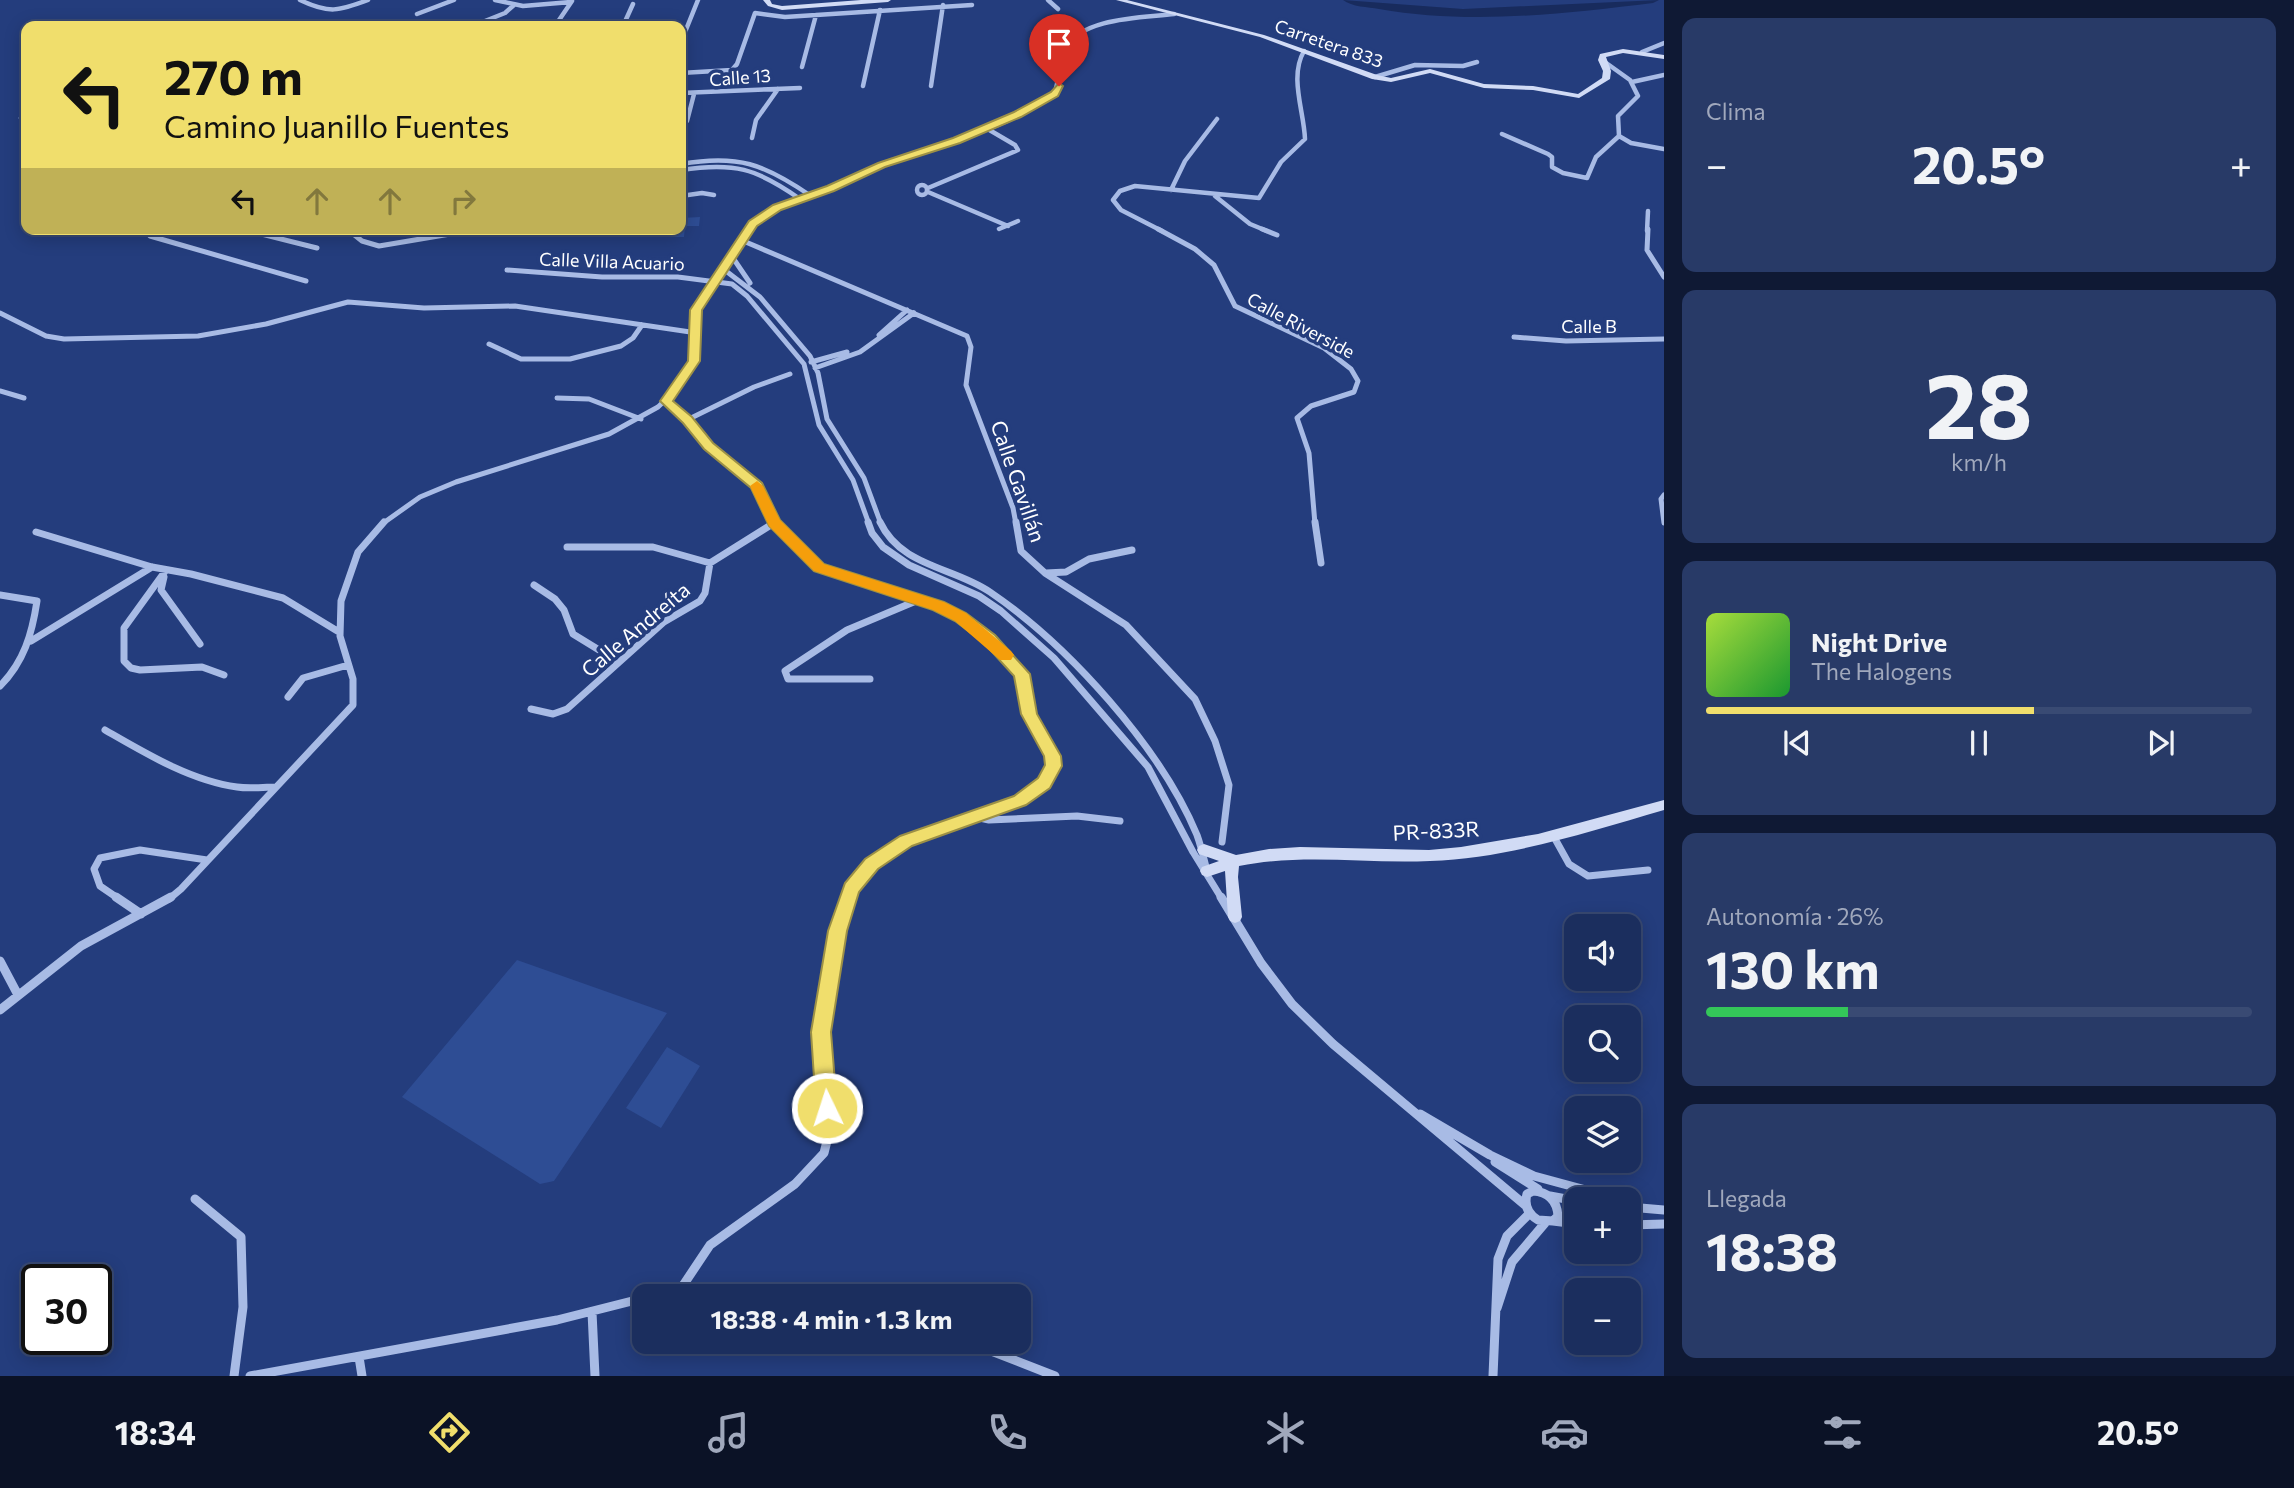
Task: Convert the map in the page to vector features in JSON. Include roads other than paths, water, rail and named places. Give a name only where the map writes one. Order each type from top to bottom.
[{"type":"street","points":[[300,0],[319,10],[333,12],[368,0]]},
{"type":"street","points":[[417,14],[454,0]]},
{"type":"street","points":[[495,0],[514,5],[572,1]]},
{"type":"street","points":[[686,30],[698,0]]},
{"type":"street","points":[[766,0],[770,5],[782,8],[888,0]]},
{"type":"street","points":[[1048,0],[1058,9]]},
{"type":"street","points":[[558,21],[572,1]]},
{"type":"street","name":"Carretera 833","points":[[1125,1],[1262,36],[1374,77],[1391,80],[1430,71],[1486,86],[1533,88],[1579,96],[1606,79],[1607,71],[1602,60]]},
{"type":"street","points":[[625,21],[633,4]]},
{"type":"street","points":[[485,21],[505,13],[514,5]]},
{"type":"street","points":[[930,86],[943,5]]},
{"type":"street","points":[[686,73],[732,70],[737,64],[755,13],[785,18],[972,5]]},
{"type":"street","points":[[863,86],[880,10]]},
{"type":"street","points":[[0,1010],[81,946],[163,903],[181,889],[353,705],[357,692],[339,632],[342,595],[362,545],[393,512],[426,493],[641,419],[666,401],[694,361],[696,310],[741,240],[761,218],[777,208],[881,165],[986,128],[1055,94],[1059,86],[1060,53],[1070,41],[1117,20],[1174,14]]},
{"type":"street","points":[[802,67],[816,15]]},
{"type":"street","points":[[1642,52],[1664,43]]},
{"type":"street","name":"Calle Riverside","points":[[1304,51],[1298,58],[1295,71],[1306,120],[1305,139],[1281,162],[1259,198],[1126,188],[1113,200],[1121,211],[1195,250],[1213,265],[1220,273],[1226,296],[1239,309],[1322,348],[1354,369],[1358,381],[1354,391],[1311,406],[1297,418],[1309,453],[1313,513],[1321,563]]},
{"type":"street","points":[[1503,134],[1548,154],[1552,157],[1552,167],[1557,170],[1587,178],[1596,158],[1619,136],[1618,116],[1638,96],[1637,88],[1632,82],[1602,60],[1603,56],[1610,53],[1642,52],[1664,57]]},
{"type":"street","points":[[1374,77],[1415,65],[1464,66],[1477,62]]},
{"type":"street","points":[[1632,82],[1664,75]]},
{"type":"street","name":"Calle 13","points":[[686,93],[800,88]]},
{"type":"street","points":[[752,138],[756,120],[778,89]]},
{"type":"street","points":[[687,121],[694,94]]},
{"type":"street","points":[[1171,190],[1178,172],[1193,148],[1217,119]]},
{"type":"street","points":[[986,128],[1015,145],[1018,150],[928,190],[1008,226]]},
{"type":"street","points":[[1619,136],[1631,144],[1664,149]]},
{"type":"street","points":[[686,163],[715,159],[747,160],[775,171],[811,195]]},
{"type":"street","points":[[686,169],[724,164],[752,169],[765,174],[800,199]]},
{"type":"street","points":[[686,195],[702,193],[714,195]]},
{"type":"street","points":[[1214,196],[1250,224],[1277,235]]},
{"type":"street","points":[[1648,211],[1647,250],[1664,277]]},
{"type":"street","points":[[999,229],[1018,221]]},
{"type":"street","points":[[149,235],[306,281]]},
{"type":"street","points":[[266,235],[317,248]]},
{"type":"street","points":[[354,235],[362,241],[379,246],[444,235]]},
{"type":"street","name":"Calle Gavillán","points":[[741,240],[967,336],[971,347],[966,385],[1013,508],[1021,551],[1045,573],[1126,625],[1195,699],[1215,741],[1229,785],[1222,842]]},
{"type":"street","points":[[731,255],[756,292],[814,364],[827,420],[862,476],[881,527],[893,542],[918,559],[965,578],[1010,604],[1061,652],[1140,740],[1172,787],[1205,850],[1207,871]]},
{"type":"street","name":"Calle Villa Acuario","points":[[507,270],[602,277],[719,274]]},
{"type":"street","points":[[719,274],[736,274],[756,292]]},
{"type":"street","points":[[719,274],[747,296],[805,367],[819,425],[853,481],[867,522],[883,547],[909,565],[956,583],[979,596],[1001,611],[1054,658],[1148,766],[1194,852],[1261,963],[1292,1004],[1333,1044],[1527,1209],[1549,1222],[1564,1223]]},
{"type":"street","points":[[0,313],[46,336],[64,339],[198,336],[265,324],[348,302],[424,308],[515,306],[697,333]]},
{"type":"street","points":[[805,367],[860,352],[910,312]]},
{"type":"street","points":[[489,344],[521,359],[570,359],[621,346],[634,338],[642,325]]},
{"type":"street","name":"Calle B","points":[[1514,337],[1566,341],[1664,339]]},
{"type":"street","points":[[687,420],[754,387],[790,374]]},
{"type":"street","points":[[0,391],[24,398]]},
{"type":"street","points":[[557,398],[576,397],[641,419]]},
{"type":"street","points":[[666,401],[709,446],[757,486],[774,523],[819,567],[938,606],[961,617],[1004,653],[1022,674],[1029,714],[1052,756],[1054,766],[1044,783],[1020,800],[906,841],[872,864],[852,888],[837,931],[821,1032],[828,1133],[824,1153],[788,1191],[710,1245],[684,1284]]},
{"type":"street","points":[[1664,495],[1661,499],[1664,523]]},
{"type":"street","points":[[566,547],[653,547],[710,563],[774,523]]},
{"type":"street","points":[[36,532],[152,567],[191,573],[283,598],[339,632]]},
{"type":"street","points":[[1045,573],[1066,572],[1089,559],[1132,550]]},
{"type":"street","name":"Calle Andreíta","points":[[531,709],[554,714],[567,709],[664,622],[700,601],[705,593],[710,563]]},
{"type":"street","points":[[31,641],[152,567]]},
{"type":"street","points":[[166,570],[161,590],[200,644]]},
{"type":"street","points":[[166,570],[124,628],[124,661],[131,668],[139,670],[202,667],[223,675]]},
{"type":"street","points":[[534,585],[555,599],[564,610],[573,634],[617,662]]},
{"type":"street","points":[[0,595],[37,601],[31,641],[21,664],[0,685]]},
{"type":"street","points":[[870,679],[788,678],[785,671],[847,630],[917,601]]},
{"type":"street","points":[[288,697],[303,678],[348,665]]},
{"type":"street","points":[[104,730],[135,748],[176,766],[234,786],[276,787]]},
{"type":"street","name":"PR-833R","points":[[1207,871],[1233,860],[1272,853],[1459,853],[1554,837],[1664,805]]},
{"type":"street","points":[[971,816],[989,820],[1077,816],[1120,821]]},
{"type":"street","points":[[1554,837],[1569,864],[1588,876],[1648,870]]},
{"type":"street","name":"PR-833R","points":[[1205,850],[1233,860]]},
{"type":"street","points":[[141,914],[100,886],[94,869],[100,858],[117,853],[153,851],[207,860]]},
{"type":"street","points":[[1233,860],[1231,877],[1235,917]]},
{"type":"street","points":[[0,961],[18,995]]},
{"type":"street","points":[[1416,1112],[1534,1176],[1575,1187]]},
{"type":"street","points":[[1472,1144],[1546,1194],[1559,1212],[1524,1245],[1512,1262],[1497,1309]]},
{"type":"street","points":[[1493,1376],[1497,1309],[1495,1277],[1500,1250],[1527,1209],[1525,1197],[1530,1192],[1564,1198]]},
{"type":"street","points":[[195,1199],[241,1237],[244,1265],[240,1345],[234,1376]]},
{"type":"street","points":[[1641,1204],[1660,1209]]},
{"type":"street","points":[[1641,1208],[1660,1209]]},
{"type":"street","points":[[1641,1225],[1664,1224]]},
{"type":"street","points":[[257,1375],[592,1312],[632,1301]]},
{"type":"street","points":[[592,1312],[595,1376]]},
{"type":"street","points":[[999,1354],[1055,1376]]},
{"type":"street","points":[[359,1357],[362,1376]]},
{"type":"waterway","points":[[1349,0],[1387,7],[1463,13],[1539,11],[1653,0]]}]
